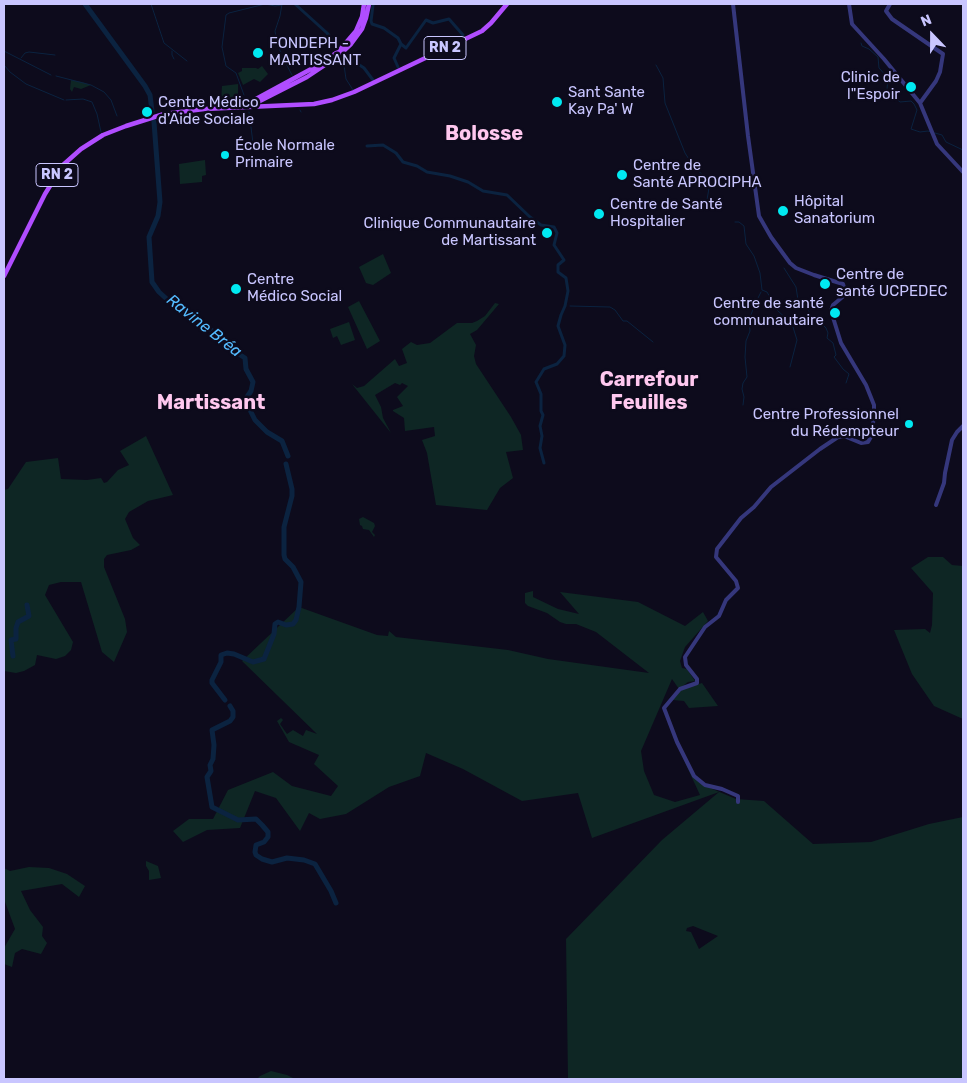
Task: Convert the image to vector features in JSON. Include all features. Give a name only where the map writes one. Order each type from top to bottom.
[{"type":"main road","points":[[241,107],[313,68],[338,52],[356,31],[362,17],[364,4]]},
{"type":"main road","points":[[249,107],[307,77],[337,57],[351,44],[362,29],[369,4]]},
{"type":"main road","name":"RN 2","points":[[4,276],[49,187],[64,165],[81,149],[104,135],[164,114],[241,107],[314,104],[354,92],[482,31],[507,4]]},
{"type":"street","points":[[733,4],[759,216],[771,237],[790,263],[796,268],[842,284],[846,294],[833,305],[831,311],[841,342],[866,384],[874,405],[872,436],[868,442],[861,443],[844,436],[838,437],[820,449],[771,487],[754,507],[741,518],[717,550],[716,557],[736,581],[738,588],[726,600],[719,616],[705,627],[685,657],[686,665],[698,683],[680,689],[664,708],[677,742],[694,776],[705,785],[722,789],[738,796],[738,802]]},
{"type":"street","points":[[850,4],[852,24],[920,103],[937,144],[963,172]]},
{"type":"street","points":[[890,4],[886,11],[892,19],[943,54],[936,82],[920,103]]},
{"type":"street","points":[[936,505],[944,483],[952,440],[963,426]]},
{"type":"green space","points":[[262,66],[268,74],[260,82],[254,79],[243,85],[238,73],[242,71],[242,68],[258,69]]},
{"type":"green space","points":[[71,80],[91,85],[81,89],[74,87],[72,92],[70,89]]},
{"type":"green space","points":[[238,84],[238,96],[242,100],[221,102],[222,86]]},
{"type":"green space","points":[[205,160],[206,175],[202,176],[202,182],[180,184],[179,164]]},
{"type":"green space","points":[[383,254],[391,273],[373,285],[366,283],[359,267]]},
{"type":"green space","points":[[359,301],[380,341],[367,349],[348,307]]},
{"type":"green space","points":[[495,303],[499,304],[477,330],[470,334],[476,345],[474,356],[476,364],[521,435],[523,450],[506,452],[513,478],[500,488],[487,510],[436,505],[427,453],[422,440],[435,436],[434,427],[405,431],[404,418],[393,411],[403,406],[397,397],[408,386],[402,383],[400,385],[395,383],[375,395],[381,407],[383,418],[391,433],[352,384],[357,388],[364,386],[395,359],[399,366],[407,363],[402,349],[411,342],[417,345],[430,343],[457,323],[477,321],[485,316]]},
{"type":"green space","points":[[349,322],[355,340],[341,345],[337,336],[333,338],[330,329]]},
{"type":"green space","points":[[146,436],[173,495],[148,501],[129,512],[125,519],[133,538],[140,545],[131,550],[107,555],[104,559],[104,567],[125,619],[127,632],[114,662],[102,652],[81,582],[61,582],[49,585],[45,595],[73,642],[71,650],[65,656],[56,659],[37,655],[35,665],[24,671],[16,673],[4,671],[4,490],[8,489],[26,462],[58,458],[61,479],[87,480],[101,478],[104,483],[107,482],[118,470],[129,465],[120,451]]},
{"type":"green space","points":[[363,517],[374,523],[375,526],[372,532],[375,535],[374,537],[369,530],[363,529],[360,525],[359,519]]},
{"type":"green space","points":[[928,557],[943,557],[952,565],[963,566],[963,719],[934,706],[912,674],[894,630],[925,629],[930,633],[933,593],[911,568]]},
{"type":"green space","points":[[533,591],[533,597],[558,609],[579,614],[560,592],[638,602],[685,626],[703,612],[708,621],[685,647],[680,661],[682,668],[687,669],[695,681],[688,682],[679,689],[672,679],[641,751],[644,771],[654,795],[675,802],[700,795],[682,756],[692,775],[703,785],[736,799],[764,801],[813,844],[871,842],[929,824],[963,817],[963,1079],[568,1079],[566,939],[662,840],[719,792],[592,838],[578,793],[522,801],[463,769],[426,753],[420,776],[389,787],[346,814],[320,819],[309,813],[300,831],[276,798],[255,791],[240,828],[207,830],[183,842],[173,831],[189,819],[213,819],[228,790],[273,772],[292,786],[331,796],[338,786],[314,764],[319,755],[289,742],[277,721],[281,718],[283,720],[280,724],[287,734],[293,730],[303,736],[306,730],[317,734],[242,661],[299,607],[377,635],[388,636],[389,631],[396,637],[508,650],[548,659],[649,673],[596,632],[576,624],[560,622],[547,613],[528,606],[525,603],[525,593]],"holes":[[[693,926],[718,936],[699,949],[691,932],[686,931],[687,928]]]},
{"type":"green space","points":[[702,683],[718,706],[689,708],[684,701],[673,700],[680,690]]},
{"type":"green space","points":[[146,861],[158,866],[161,878],[149,880]]},
{"type":"green space","points":[[29,867],[49,868],[67,874],[85,886],[79,897],[62,884],[21,891],[30,910],[43,927],[42,936],[47,943],[41,954],[22,949],[15,953],[12,967],[4,964],[4,948],[15,929],[4,899],[4,868],[10,871]]},
{"type":"green space","points":[[271,1071],[287,1075],[295,1079],[257,1079]]},
{"type":"waterway","points":[[85,4],[145,86],[150,95],[152,111]]},
{"type":"waterway","points":[[151,4],[164,43],[187,61]]},
{"type":"waterway","points":[[244,95],[236,73],[226,66],[222,47],[226,15],[265,4],[282,5]]},
{"type":"waterway","points":[[282,4],[275,31],[277,43],[292,75]]},
{"type":"waterway","points":[[295,4],[327,33],[338,46]]},
{"type":"waterway","points":[[373,5],[372,24],[384,28],[398,38],[401,44],[394,58],[398,67]]},
{"type":"waterway","points":[[401,44],[406,48],[426,20],[433,23],[449,19],[463,35]]},
{"type":"waterway","points":[[861,43],[862,46],[878,57],[879,68],[888,78],[887,89],[891,94],[900,102],[911,101],[914,104],[917,110],[911,129],[920,132],[931,132]]},
{"type":"waterway","points":[[4,51],[51,75]]},
{"type":"waterway","points":[[172,51],[174,59]]},
{"type":"waterway","points":[[21,58],[25,53],[29,52],[55,55]]},
{"type":"waterway","points":[[349,58],[364,68],[373,80]]},
{"type":"waterway","points":[[4,65],[26,84],[64,100]]},
{"type":"waterway","points":[[344,65],[346,79],[353,90]]},
{"type":"waterway","points":[[656,65],[663,78],[665,103],[685,153],[694,167],[706,178],[709,188],[706,206]]},
{"type":"waterway","points":[[56,76],[91,85],[104,92],[111,100],[117,116]]},
{"type":"waterway","points":[[66,100],[83,99],[92,102],[101,132]]},
{"type":"waterway","points":[[249,112],[253,143]]},
{"type":"waterway","name":"Ravine Bréa","points":[[154,122],[160,202],[158,216],[149,237],[152,282],[159,292],[181,312],[219,335],[225,345],[245,358],[246,369],[253,382],[251,391],[245,400],[255,420],[267,432],[282,441],[288,456]]},
{"type":"waterway","points":[[935,133],[942,135],[946,142],[963,150]]},
{"type":"waterway","points":[[367,146],[383,145],[396,153],[403,162],[417,166],[427,172],[450,176],[468,182],[483,191],[507,195],[541,225],[554,227],[557,233],[554,245],[564,260],[558,265],[558,272],[566,278],[568,291],[558,326],[565,345],[564,356],[557,364],[544,369],[536,382],[541,394],[541,411],[543,415],[540,426],[542,436],[540,448],[544,463]]},
{"type":"waterway","points":[[735,222],[739,222],[744,226],[746,244],[754,256],[760,273],[762,290],[767,292],[777,310],[792,324],[797,340],[790,367]]},
{"type":"waterway","points":[[784,268],[796,287],[798,300],[808,309],[819,326],[822,324],[826,328],[827,338],[833,343],[836,355],[834,357],[849,374],[846,383]]},
{"type":"waterway","points":[[743,405],[742,389],[747,377],[745,357],[746,341],[750,331],[749,320],[761,292]]},
{"type":"waterway","points":[[570,306],[610,307],[615,310],[623,321],[627,321],[653,342]]},
{"type":"waterway","name":"Ravine Bréa","points":[[225,700],[212,683],[221,662],[221,655],[227,653],[234,654],[253,662],[264,659],[274,634],[275,624],[278,622],[286,625],[293,624],[296,620],[301,582],[284,555],[284,527],[292,496],[286,464]]},
{"type":"waterway","points":[[13,656],[11,640],[16,639],[18,622],[29,616],[27,605]]},
{"type":"waterway","name":"Ravine Bréa","points":[[230,706],[233,711],[233,717],[230,721],[212,730],[213,759],[210,765],[211,771],[207,777],[212,807],[238,820],[256,819],[262,825],[268,832],[268,837],[264,842],[256,845],[255,852],[262,859],[272,862],[287,858],[304,860],[315,864],[336,903]]},
{"type":"place","name":"FONDEPH - MARTISSANT","points":[[258,53]]},
{"type":"place","name":"Clinic de l\"Espoir","points":[[911,87]]},
{"type":"place","name":"Sant Sante Kay Pa' W","points":[[557,102]]},
{"type":"place","name":"Centre Médico d'Aide Sociale","points":[[147,112]]},
{"type":"place","name":"École Normale Primaire","points":[[225,155]]},
{"type":"place","name":"Centre de Santé APROCIPHA","points":[[622,175]]},
{"type":"place","name":"Hôpital Sanatorium","points":[[783,211]]},
{"type":"place","name":"Centre de Santé Hospitalier","points":[[599,214]]},
{"type":"place","name":"Clinique Communautaire de Martissant","points":[[547,233]]},
{"type":"place","name":"Centre de santé UCPEDEC","points":[[825,284]]},
{"type":"place","name":"Centre Médico Social","points":[[236,289]]},
{"type":"place","name":"Centre de santé communautaire","points":[[835,313]]},
{"type":"place","name":"Centre Professionnel du Rédempteur","points":[[909,424]]},
{"type":"district","name":"Bolosse","points":[[484,134]]},
{"type":"district","name":"Carrefour Feuilles","points":[[649,392]]},
{"type":"district","name":"Martissant","points":[[211,403]]}]
